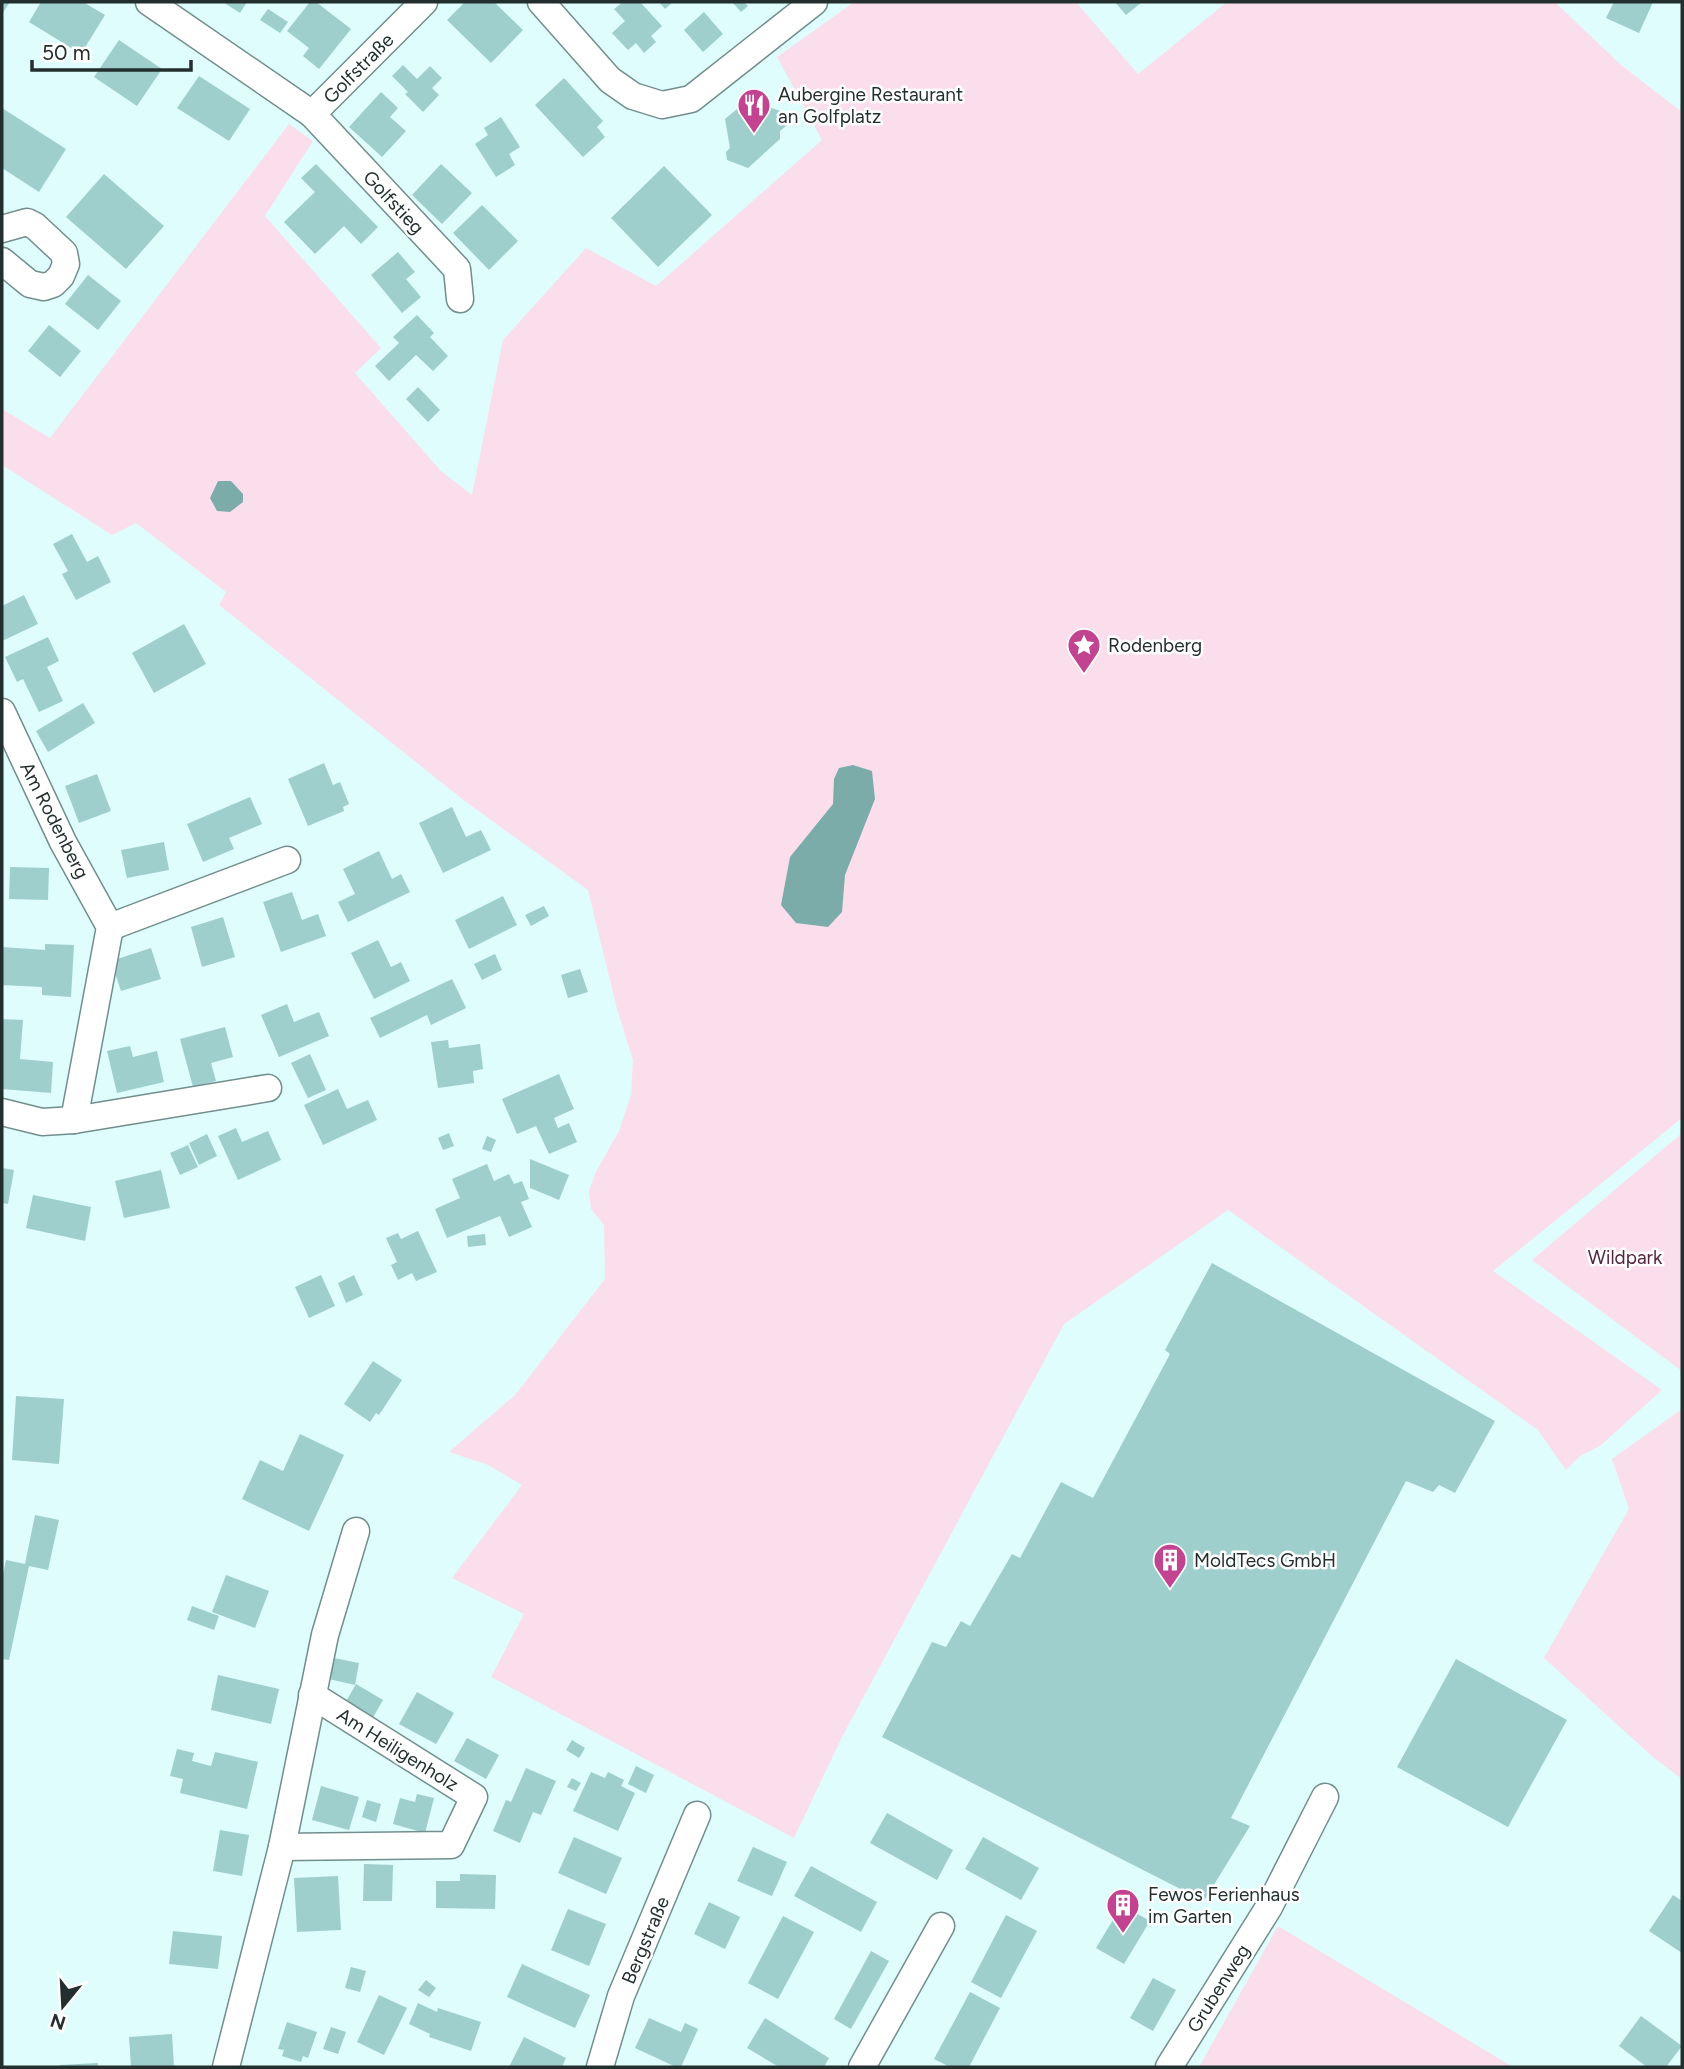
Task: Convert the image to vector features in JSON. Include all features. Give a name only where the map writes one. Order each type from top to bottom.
[{"type":"street","name":"Golfstraße","points":[[149,2],[312,114],[424,2]]},
{"type":"street","points":[[541,2],[610,80],[633,96],[662,105],[691,99],[814,2]]},
{"type":"street","name":"Golfstieg","points":[[312,114],[457,269],[460,299]]},
{"type":"street","points":[[2,229],[27,222],[35,226],[64,253],[66,264],[61,276],[53,284],[44,287],[30,284],[2,261]]},
{"type":"street","name":"Am Rodenberg","points":[[2,712],[63,842],[110,927]]},
{"type":"street","points":[[74,1120],[110,927],[288,860]]},
{"type":"street","points":[[2,1112],[42,1122],[74,1120],[268,1088]]},
{"type":"street","name":"Am Heiligenholz","points":[[226,2067],[282,1847],[325,1635],[356,1531]]},
{"type":"street","name":"Am Heiligenholz","points":[[282,1847],[451,1845],[474,1797],[312,1695]]},
{"type":"street","name":"Grubenweg","points":[[1169,2067],[1269,1906],[1325,1797]]},
{"type":"street","name":"Bergstraße","points":[[600,2067],[621,1996],[697,1815]]},
{"type":"street","points":[[862,2067],[941,1926]]},
{"type":"green space","points":[[854,2],[1076,2],[1138,74],[1227,2],[1555,2],[1621,65],[1682,112],[1682,1118],[1493,1271],[1662,1390],[1600,1446],[1580,1456],[1566,1470],[1538,1430],[1228,1210],[1064,1324],[842,1737],[794,1838],[491,1677],[524,1614],[452,1578],[522,1485],[488,1465],[449,1452],[515,1395],[605,1279],[604,1225],[591,1209],[589,1191],[596,1172],[619,1131],[631,1095],[633,1060],[617,1009],[588,890],[466,802],[219,605],[226,592],[136,523],[112,535],[2,465],[2,409],[50,438],[289,124],[313,141],[265,216],[381,348],[355,373],[441,471],[472,495],[503,340],[586,248],[656,286],[822,140],[777,57]]},
{"type":"green space","name":"Wildpark","points":[[1682,1133],[1682,1371],[1532,1260]]},
{"type":"green space","points":[[1682,1409],[1682,1779],[1654,1758],[1544,1658],[1629,1509],[1612,1459]]},
{"type":"green space","points":[[1278,1926],[1513,2067],[1199,2067]]},
{"type":"water","points":[[218,481],[231,481],[243,494],[243,502],[230,512],[217,511],[210,498]]},
{"type":"water","points":[[853,765],[872,771],[875,799],[845,875],[842,912],[828,927],[796,923],[781,905],[790,857],[833,804],[834,779],[839,768]]},
{"type":"building","points":[[2,2],[10,2],[2,14]]},
{"type":"building","points":[[41,2],[83,2],[105,15],[81,54],[29,22]]},
{"type":"building","points":[[223,2],[247,2],[240,13]]},
{"type":"building","points":[[310,2],[316,2],[351,29],[319,69],[303,56],[309,48],[287,31]]},
{"type":"building","points":[[465,2],[494,2],[523,30],[491,63],[447,20]]},
{"type":"building","points":[[623,2],[640,2],[662,26],[651,36],[656,42],[644,53],[636,43],[628,50],[612,33],[625,21],[614,9]]},
{"type":"building","points":[[659,2],[673,2],[665,9]]},
{"type":"building","points":[[732,2],[744,2],[748,6],[741,12]]},
{"type":"building","points":[[1115,2],[1142,2],[1126,15]]},
{"type":"building","points":[[1614,2],[1653,2],[1639,33],[1606,18]]},
{"type":"building","points":[[268,9],[288,22],[280,33],[260,20]]},
{"type":"building","points":[[704,12],[723,34],[703,52],[684,30]]},
{"type":"building","points":[[119,40],[162,69],[137,106],[94,77]]},
{"type":"building","points":[[403,65],[417,79],[430,66],[442,78],[432,88],[439,95],[423,112],[392,76]]},
{"type":"building","points":[[199,76],[250,109],[229,141],[177,108]]},
{"type":"building","points":[[564,78],[603,121],[597,127],[605,137],[583,157],[535,105]]},
{"type":"building","points":[[381,92],[398,108],[390,117],[406,131],[382,157],[349,127]]},
{"type":"building","name":"Aubergine Restaurant an Golfplatz","points":[[748,100],[789,114],[791,122],[780,131],[780,139],[748,168],[727,160],[726,152],[730,148],[725,119]]},
{"type":"building","points":[[2,108],[66,149],[39,192],[2,168]]},
{"type":"building","points":[[501,117],[520,147],[509,154],[515,165],[496,177],[475,144],[488,135],[484,128]]},
{"type":"building","points":[[316,164],[378,227],[361,244],[344,226],[315,254],[284,222],[315,192],[301,178]]},
{"type":"building","points":[[441,164],[472,193],[442,224],[412,195]]},
{"type":"building","points":[[664,166],[712,215],[658,267],[611,218]]},
{"type":"building","points":[[104,174],[164,226],[126,269],[66,217]]},
{"type":"building","points":[[482,205],[518,241],[489,270],[453,233]]},
{"type":"building","points":[[398,252],[415,272],[406,279],[421,297],[402,313],[371,275]]},
{"type":"building","points":[[88,275],[121,301],[98,330],[65,304]]},
{"type":"building","points":[[417,315],[434,333],[430,337],[448,356],[433,371],[416,355],[389,381],[375,366],[399,343],[393,337]]},
{"type":"building","points":[[49,325],[81,351],[60,377],[28,351]]},
{"type":"building","points":[[418,387],[440,410],[428,422],[406,399]]},
{"type":"building","points":[[72,534],[87,562],[98,556],[111,582],[76,600],[62,574],[68,571],[53,544]]},
{"type":"building","points":[[24,595],[38,624],[2,641],[2,606]]},
{"type":"building","points":[[184,624],[206,664],[154,693],[132,653]]},
{"type":"building","points":[[48,637],[59,661],[47,667],[63,701],[39,712],[23,679],[17,682],[5,657]]},
{"type":"building","points":[[83,703],[95,723],[48,752],[36,731]]},
{"type":"building","points":[[324,763],[333,785],[340,782],[349,804],[343,807],[344,811],[308,826],[288,779]]},
{"type":"building","points":[[97,774],[111,811],[79,823],[65,786]]},
{"type":"building","points":[[250,797],[262,824],[229,838],[234,849],[203,862],[187,824]]},
{"type":"building","points":[[452,807],[466,837],[481,830],[491,850],[443,873],[419,823]]},
{"type":"building","points":[[164,842],[169,870],[127,878],[121,850]]},
{"type":"building","points":[[379,851],[392,879],[401,874],[410,892],[348,922],[338,902],[355,894],[343,869]]},
{"type":"building","points":[[10,867],[49,868],[48,900],[9,899]]},
{"type":"building","points":[[292,892],[302,920],[318,914],[326,936],[281,952],[263,902]]},
{"type":"building","points":[[503,896],[517,925],[469,949],[455,920]]},
{"type":"building","points":[[544,906],[549,916],[531,926],[525,915]]},
{"type":"building","points":[[223,917],[235,957],[202,967],[191,927]]},
{"type":"building","points":[[378,940],[391,967],[401,962],[410,981],[374,999],[351,953]]},
{"type":"building","points":[[45,944],[74,945],[71,997],[42,995],[42,987],[2,985],[2,947],[45,950]]},
{"type":"building","points":[[151,948],[161,979],[121,991],[111,961]]},
{"type":"building","points":[[495,954],[502,970],[482,980],[474,964]]},
{"type":"building","points":[[580,969],[588,992],[568,998],[561,975]]},
{"type":"building","points":[[452,979],[466,1008],[431,1025],[427,1015],[380,1038],[370,1018]]},
{"type":"building","points":[[287,1004],[294,1022],[319,1012],[329,1036],[279,1057],[261,1015]]},
{"type":"building","points":[[2,1019],[23,1020],[20,1059],[53,1062],[51,1093],[2,1089]]},
{"type":"building","points":[[225,1027],[233,1057],[211,1063],[216,1081],[193,1087],[180,1039]]},
{"type":"building","points":[[448,1040],[449,1048],[480,1044],[483,1069],[473,1071],[474,1083],[438,1088],[431,1042]]},
{"type":"building","points":[[130,1046],[133,1057],[157,1051],[164,1082],[117,1093],[107,1051]]},
{"type":"building","points":[[310,1054],[326,1090],[308,1098],[291,1063]]},
{"type":"building","points":[[559,1074],[574,1109],[554,1118],[558,1128],[569,1123],[577,1142],[549,1154],[536,1126],[517,1134],[502,1099]]},
{"type":"building","points":[[338,1089],[347,1109],[368,1100],[377,1120],[323,1145],[304,1105]]},
{"type":"building","points":[[236,1128],[242,1142],[268,1131],[281,1160],[238,1180],[218,1136]]},
{"type":"building","points":[[449,1133],[454,1146],[443,1150],[438,1138]]},
{"type":"building","points":[[207,1134],[217,1156],[199,1165],[189,1143]]},
{"type":"building","points":[[487,1136],[496,1140],[491,1152],[482,1149]]},
{"type":"building","points":[[188,1145],[198,1167],[180,1175],[170,1153]]},
{"type":"building","points":[[530,1159],[569,1175],[559,1200],[530,1188]]},
{"type":"building","points":[[487,1164],[494,1181],[509,1174],[514,1184],[522,1181],[529,1199],[521,1202],[532,1227],[509,1237],[500,1216],[447,1238],[435,1209],[460,1198],[452,1179]]},
{"type":"building","points":[[2,1168],[14,1170],[8,1204],[2,1203]]},
{"type":"building","points":[[161,1170],[170,1208],[124,1218],[115,1181]]},
{"type":"building","points":[[33,1195],[91,1207],[85,1241],[26,1228]]},
{"type":"building","points":[[418,1231],[437,1272],[416,1281],[412,1273],[398,1280],[391,1265],[397,1262],[386,1238],[398,1233],[401,1239]]},
{"type":"building","points":[[485,1234],[486,1245],[468,1247],[467,1236]]},
{"type":"building","name":"MoldTecs GmbH","points":[[1212,1263],[1495,1421],[1455,1493],[1439,1485],[1433,1492],[1406,1481],[1231,1818],[1250,1826],[1204,1901],[882,1737],[932,1642],[946,1647],[961,1621],[970,1626],[1012,1554],[1020,1558],[1061,1482],[1093,1498],[1170,1354],[1165,1350]]},
{"type":"building","points":[[321,1275],[335,1306],[309,1318],[295,1287]]},
{"type":"building","points":[[354,1275],[363,1295],[346,1303],[338,1283]]},
{"type":"building","points":[[373,1361],[402,1380],[379,1415],[376,1413],[370,1422],[344,1404]]},
{"type":"building","points":[[16,1396],[64,1399],[59,1464],[12,1460]]},
{"type":"building","points":[[300,1434],[344,1455],[309,1531],[242,1499],[260,1460],[283,1471]]},
{"type":"building","points":[[35,1515],[59,1520],[48,1570],[29,1566],[9,1660],[2,1659],[2,1579],[6,1560],[25,1564]]},
{"type":"building","points":[[226,1575],[269,1591],[255,1628],[212,1612]]},
{"type":"building","points":[[192,1606],[219,1616],[214,1630],[187,1620]]},
{"type":"building","points":[[334,1658],[359,1663],[355,1685],[329,1679]]},
{"type":"building","points":[[1456,1659],[1567,1720],[1508,1827],[1397,1767]]},
{"type":"building","points":[[218,1675],[279,1689],[271,1724],[211,1710]]},
{"type":"building","points":[[356,1684],[383,1700],[371,1721],[344,1705]]},
{"type":"building","points":[[417,1692],[454,1713],[436,1744],[399,1724]]},
{"type":"building","points":[[467,1738],[499,1755],[486,1779],[454,1761]]},
{"type":"building","points":[[572,1740],[585,1748],[579,1758],[566,1750]]},
{"type":"building","points":[[177,1749],[194,1753],[192,1761],[211,1766],[215,1752],[258,1762],[247,1809],[180,1793],[183,1779],[170,1776]]},
{"type":"building","points":[[636,1766],[654,1775],[646,1793],[628,1784]]},
{"type":"building","points":[[526,1768],[556,1781],[541,1815],[533,1812],[520,1843],[493,1831],[506,1800],[511,1802]]},
{"type":"building","points":[[591,1772],[605,1778],[608,1772],[624,1780],[621,1786],[635,1793],[618,1831],[573,1811]]},
{"type":"building","points":[[572,1778],[581,1783],[576,1791],[567,1787]]},
{"type":"building","points":[[321,1786],[359,1797],[349,1830],[312,1820]]},
{"type":"building","points":[[417,1794],[434,1798],[425,1833],[393,1824],[400,1798],[415,1802]]},
{"type":"building","points":[[367,1800],[381,1804],[376,1822],[362,1817]]},
{"type":"building","points":[[887,1813],[953,1850],[937,1880],[870,1843]]},
{"type":"building","points":[[220,1830],[249,1835],[242,1876],[213,1871]]},
{"type":"building","points":[[574,1837],[622,1858],[606,1894],[558,1873]]},
{"type":"building","points":[[983,1837],[1039,1868],[1021,1900],[965,1869]]},
{"type":"building","points":[[753,1847],[787,1862],[772,1896],[737,1881]]},
{"type":"building","points":[[364,1864],[393,1865],[392,1901],[363,1901]]},
{"type":"building","points":[[811,1866],[877,1902],[861,1932],[794,1896]]},
{"type":"building","points":[[460,1874],[496,1875],[495,1909],[436,1908],[436,1881],[460,1881]]},
{"type":"building","points":[[338,1876],[341,1930],[297,1932],[294,1878]]},
{"type":"building","points":[[1673,1895],[1682,1901],[1682,1953],[1649,1931]]},
{"type":"building","points":[[709,1902],[740,1917],[725,1949],[694,1934]]},
{"type":"building","name":"Fewos Ferienhaus im Garten","points":[[1122,1905],[1150,1921],[1124,1964],[1096,1948]]},
{"type":"building","points":[[568,1909],[606,1924],[589,1966],[551,1950]]},
{"type":"building","points":[[1006,1915],[1037,1931],[1001,1998],[971,1982]]},
{"type":"building","points":[[783,1916],[814,1932],[778,1999],[748,1983]]},
{"type":"building","points":[[173,1931],[222,1936],[218,1969],[169,1964]]},
{"type":"building","points":[[871,1951],[889,1961],[851,2029],[834,2019]]},
{"type":"building","points":[[522,1964],[590,1995],[575,2028],[507,1997]]},
{"type":"building","points":[[351,1967],[366,1971],[360,1992],[345,1988]]},
{"type":"building","points":[[1153,1978],[1176,1990],[1153,2031],[1130,2018]]},
{"type":"building","points":[[426,1980],[436,1988],[429,1997],[418,1990]]},
{"type":"building","points":[[970,1992],[1000,2008],[969,2067],[950,2067],[934,2059]]},
{"type":"building","points":[[379,1995],[407,2008],[384,2055],[357,2042]]},
{"type":"building","points":[[418,2003],[437,2012],[438,2008],[481,2022],[471,2051],[429,2037],[430,2034],[409,2024]]},
{"type":"building","points":[[1641,2016],[1682,2046],[1666,2067],[1647,2067],[1619,2046]]},
{"type":"building","points":[[649,2018],[681,2032],[685,2023],[698,2029],[681,2067],[635,2048]]},
{"type":"building","points":[[765,2018],[829,2058],[824,2067],[779,2067],[747,2048]]},
{"type":"building","points":[[287,2022],[317,2032],[308,2058],[303,2056],[301,2062],[282,2056],[284,2050],[278,2049]]},
{"type":"building","points":[[331,2027],[346,2032],[338,2054],[323,2049]]},
{"type":"building","points":[[172,2034],[174,2067],[131,2067],[129,2037]]},
{"type":"building","points":[[524,2037],[566,2058],[562,2067],[509,2067]]},
{"type":"building","points":[[98,2063],[98,2067],[60,2067],[60,2065]]},
{"type":"place","name":"Aubergine Restaurant an Golfplatz","points":[[754,135]]},
{"type":"place","name":"Rodenberg","points":[[1084,675]]},
{"type":"place","name":"MoldTecs GmbH","points":[[1170,1590]]},
{"type":"place","name":"Fewos Ferienhaus im Garten","points":[[1123,1935]]}]
